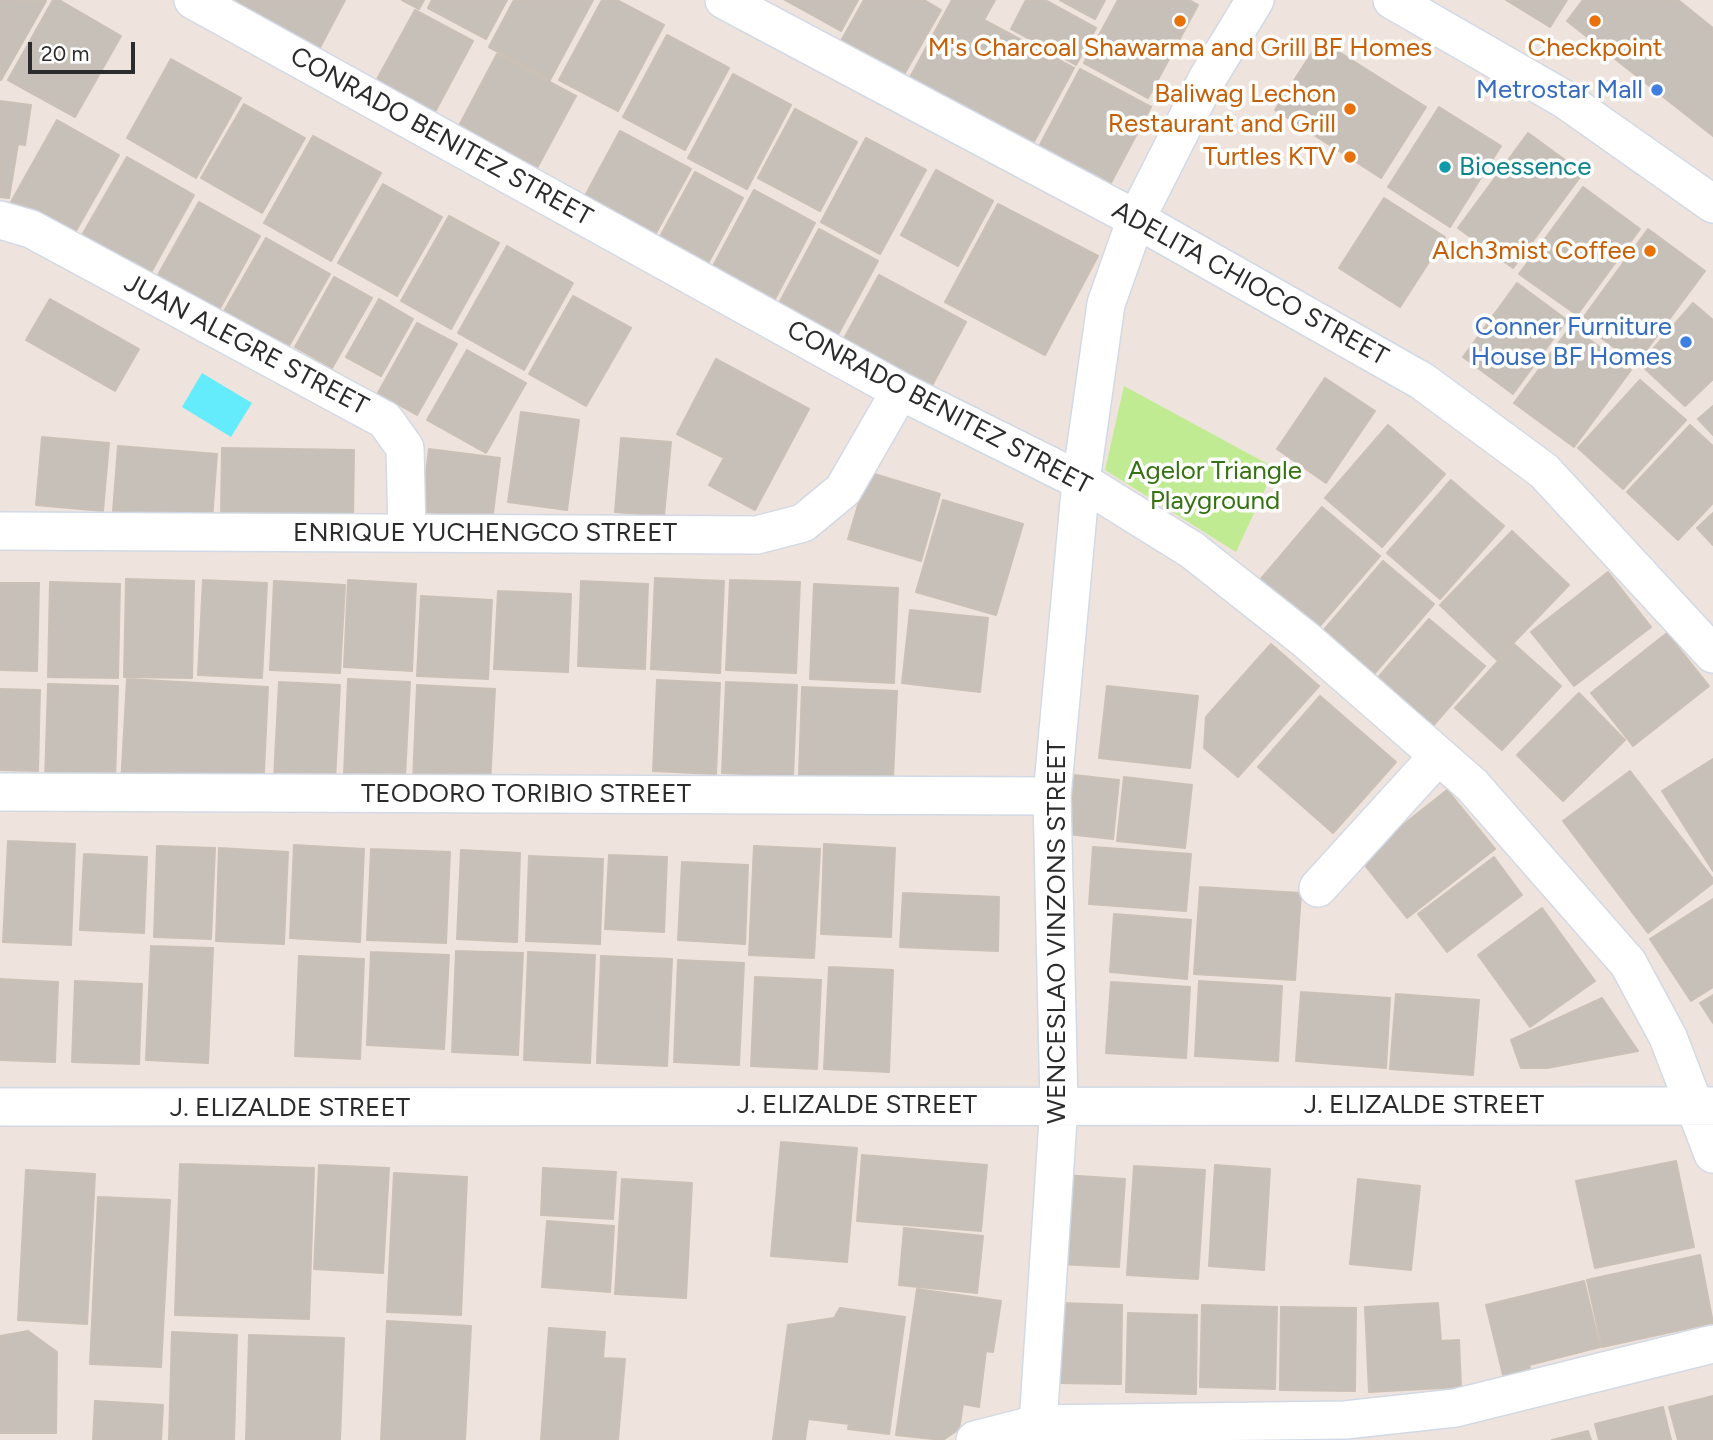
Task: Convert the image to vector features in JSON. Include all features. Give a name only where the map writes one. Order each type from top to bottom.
[{"type":"street","name":"CONRADO BENITEZ STREET","points":[[193,0],[900,391],[1081,481],[1192,550],[1306,640],[1472,785],[1628,963],[1705,1107],[1713,1154]]},
{"type":"street","name":"ADELITA CHIOCO STREET","points":[[724,0],[1136,219],[1422,381],[1544,471],[1713,654]]},
{"type":"street","name":"WENCESLAO VINZONS STREET","points":[[1037,1432],[1059,1104],[1052,796],[1081,481],[1107,304],[1136,219],[1208,79],[1255,0]]},
{"type":"street","points":[[1392,0],[1564,99],[1713,204]]},
{"type":"street","name":"JUAN ALEGRE STREET","points":[[0,220],[30,229],[385,420],[405,448],[407,532]]},
{"type":"street","name":"ENRIQUE YUCHENGCO STREET","points":[[0,531],[757,535],[803,523],[843,490],[900,391]]},
{"type":"street","points":[[1318,888],[1438,756]]},
{"type":"street","name":"TEODORO TORIBIO STREET","points":[[0,792],[1052,796]]},
{"type":"street","name":"J. ELIZALDE STREET","points":[[0,1107],[1059,1104],[1705,1107]]},
{"type":"street","points":[[975,1440],[1037,1432],[1345,1420],[1455,1408],[1713,1344]]},
{"type":"green space","name":"Agelor Triangle Playground","points":[[1124,386],[1275,468],[1236,552],[1105,470]]},
{"type":"water","points":[[202,373],[252,403],[231,437],[182,407]]},
{"type":"building","points":[[0,0],[46,1],[1,80],[0,79]]},
{"type":"building","points":[[53,0],[59,0],[121,36],[75,117],[8,80]]},
{"type":"building","points":[[213,0],[345,0],[316,55]]},
{"type":"building","points":[[402,0],[424,0],[419,9]]},
{"type":"building","points":[[432,0],[507,0],[486,39],[428,8]]},
{"type":"building","points":[[514,0],[593,0],[550,80],[489,47]]},
{"type":"building","points":[[602,0],[617,0],[664,25],[618,111],[559,80]]},
{"type":"building","points":[[785,0],[858,0],[841,31]]},
{"type":"building","points":[[864,0],[924,0],[941,10],[898,85],[836,50]]},
{"type":"building","points":[[952,0],[995,0],[984,20],[1074,68],[1030,149],[907,83]]},
{"type":"building","points":[[1026,0],[1045,0],[1096,28],[1076,65],[1011,29]]},
{"type":"building","points":[[1060,0],[1105,0],[1095,19]]},
{"type":"building","points":[[1118,0],[1189,0],[1198,5],[1148,98],[1084,63]]},
{"type":"building","points":[[1506,0],[1567,0],[1550,27]]},
{"type":"building","name":"Metrostar Mall","points":[[1583,0],[1678,0],[1713,28],[1713,136],[1567,21]]},
{"type":"building","points":[[415,10],[473,41],[429,123],[370,92]]},
{"type":"building","points":[[667,35],[729,68],[685,150],[623,117]]},
{"type":"building","name":"Baliwag Lechon Restaurant and Grill","points":[[1320,40],[1426,107],[1381,178],[1275,110]]},
{"type":"building","points":[[497,54],[576,96],[531,179],[453,137]]},
{"type":"building","points":[[171,59],[241,98],[196,178],[127,138]]},
{"type":"building","points":[[1080,69],[1151,107],[1104,196],[1033,158]]},
{"type":"building","points":[[733,74],[791,105],[747,189],[688,158]]},
{"type":"building","points":[[0,101],[31,105],[25,145],[18,144],[9,198],[0,197]]},
{"type":"building","points":[[244,104],[305,138],[262,213],[201,178]]},
{"type":"building","name":"Bioessence","points":[[1439,107],[1501,146],[1450,227],[1388,187]]},
{"type":"building","points":[[795,109],[857,142],[820,211],[758,178]]},
{"type":"building","points":[[57,120],[119,155],[73,236],[11,202]]},
{"type":"building","points":[[620,131],[691,169],[650,244],[579,207]]},
{"type":"building","points":[[1528,133],[1583,173],[1513,268],[1458,228]]},
{"type":"building","points":[[313,136],[381,173],[331,261],[264,223]]},
{"type":"building","points":[[866,138],[926,170],[880,254],[821,222]]},
{"type":"building","points":[[127,157],[194,195],[149,276],[81,237]]},
{"type":"building","points":[[936,170],[993,201],[958,266],[901,235]]},
{"type":"building","points":[[695,172],[743,198],[705,269],[656,244]]},
{"type":"building","points":[[383,184],[442,217],[397,296],[338,263]]},
{"type":"building","points":[[1583,187],[1640,229],[1577,315],[1519,274]]},
{"type":"building","points":[[754,190],[815,223],[775,299],[713,266]]},
{"type":"building","points":[[1384,198],[1445,237],[1400,307],[1339,268]]},
{"type":"building","points":[[199,202],[260,236],[219,310],[158,275]]},
{"type":"building","points":[[998,204],[1098,256],[1045,355],[945,302]]},
{"type":"building","points":[[449,216],[499,243],[451,329],[401,301]]},
{"type":"building","points":[[819,229],[878,261],[836,338],[777,307]]},
{"type":"building","points":[[1648,229],[1705,271],[1636,364],[1580,322]]},
{"type":"building","points":[[266,238],[330,274],[283,356],[219,320]]},
{"type":"building","points":[[507,246],[573,283],[524,370],[458,333]]},
{"type":"building","points":[[879,275],[966,322],[928,393],[840,346]]},
{"type":"building","points":[[334,277],[372,298],[332,368],[295,347]]},
{"type":"building","points":[[1517,283],[1567,320],[1513,394],[1463,357]]},
{"type":"building","points":[[573,296],[631,328],[586,406],[529,374]]},
{"type":"building","points":[[50,299],[139,349],[115,391],[26,340]]},
{"type":"building","points":[[379,299],[413,319],[381,376],[346,357]]},
{"type":"building","name":"Conner Furniture House BF Homes","points":[[1693,303],[1713,320],[1713,379],[1685,406],[1640,364]]},
{"type":"building","points":[[417,323],[457,344],[417,415],[378,393]]},
{"type":"building","points":[[1571,326],[1631,370],[1574,447],[1514,403]]},
{"type":"building","points":[[467,350],[526,383],[486,453],[427,420]]},
{"type":"building","points":[[716,359],[809,409],[755,510],[709,485],[724,458],[677,434]]},
{"type":"building","points":[[1325,378],[1375,411],[1326,483],[1277,449]]},
{"type":"building","points":[[1640,380],[1686,420],[1623,489],[1578,448]]},
{"type":"building","points":[[1713,406],[1713,435],[1698,419]]},
{"type":"building","points":[[521,412],[579,420],[567,510],[508,502]]},
{"type":"building","points":[[1388,425],[1445,474],[1382,547],[1325,498]]},
{"type":"building","points":[[1690,425],[1713,446],[1713,503],[1678,540],[1627,492]]},
{"type":"building","points":[[42,437],[109,443],[103,511],[36,505]]},
{"type":"building","points":[[621,438],[671,442],[664,516],[615,512]]},
{"type":"building","points":[[118,446],[217,454],[212,520],[113,511]]},
{"type":"building","points":[[222,448],[354,450],[353,518],[221,516]]},
{"type":"building","points":[[429,449],[500,458],[492,521],[421,511]]},
{"type":"building","points":[[868,472],[940,494],[921,561],[848,539]]},
{"type":"building","points":[[1451,480],[1504,526],[1440,599],[1387,553]]},
{"type":"building","points":[[943,500],[1023,524],[996,615],[916,592]]},
{"type":"building","points":[[1322,507],[1380,556],[1318,628],[1260,580]]},
{"type":"building","points":[[1713,513],[1713,545],[1697,528]]},
{"type":"building","points":[[1512,531],[1569,585],[1497,660],[1440,605]]},
{"type":"building","points":[[1383,561],[1434,604],[1374,674],[1323,631]]},
{"type":"building","points":[[1608,572],[1651,627],[1574,686],[1531,632]]},
{"type":"building","points":[[655,578],[724,581],[720,673],[651,669]]},
{"type":"building","points":[[126,579],[194,581],[192,678],[124,677]]},
{"type":"building","points":[[203,580],[267,583],[262,678],[198,675]]},
{"type":"building","points":[[348,580],[416,584],[412,671],[344,667]]},
{"type":"building","points":[[730,580],[800,582],[796,673],[726,670]]},
{"type":"building","points":[[274,581],[345,585],[340,673],[270,670]]},
{"type":"building","points":[[581,581],[648,584],[645,669],[578,666]]},
{"type":"building","points":[[50,582],[120,584],[118,678],[48,677]]},
{"type":"building","points":[[0,583],[39,583],[37,671],[0,670]]},
{"type":"building","points":[[814,584],[898,588],[894,683],[810,679]]},
{"type":"building","points":[[498,591],[571,594],[568,672],[494,669]]},
{"type":"building","points":[[421,596],[492,600],[488,679],[417,676]]},
{"type":"building","points":[[910,610],[988,618],[980,692],[902,683]]},
{"type":"building","points":[[1429,619],[1485,666],[1431,728],[1375,681]]},
{"type":"building","points":[[1667,633],[1709,686],[1633,746],[1591,693]]},
{"type":"building","points":[[1271,644],[1319,686],[1238,777],[1204,748],[1206,717]]},
{"type":"building","points":[[1514,644],[1561,686],[1502,750],[1455,708]]},
{"type":"building","points":[[127,679],[268,687],[263,793],[121,785]]},
{"type":"building","points":[[348,679],[410,682],[405,777],[344,774]]},
{"type":"building","points":[[657,680],[720,683],[716,774],[653,771]]},
{"type":"building","points":[[279,682],[340,685],[335,781],[274,778]]},
{"type":"building","points":[[726,682],[797,685],[793,776],[722,773]]},
{"type":"building","points":[[48,684],[118,686],[115,782],[45,781]]},
{"type":"building","points":[[417,685],[495,689],[490,785],[413,781]]},
{"type":"building","points":[[1107,686],[1198,696],[1190,768],[1099,758]]},
{"type":"building","points":[[802,687],[897,691],[893,779],[799,775]]},
{"type":"building","points":[[0,689],[40,690],[38,771],[0,770]]},
{"type":"building","points":[[1579,693],[1625,740],[1563,801],[1517,755]]},
{"type":"building","points":[[1320,696],[1396,762],[1333,833],[1258,767]]},
{"type":"building","points":[[1713,759],[1713,871],[1662,791]]},
{"type":"building","points":[[1630,771],[1713,879],[1713,883],[1648,933],[1563,821]]},
{"type":"building","points":[[1074,775],[1119,780],[1113,839],[1067,834]]},
{"type":"building","points":[[1124,777],[1192,785],[1185,848],[1117,841]]},
{"type":"building","points":[[1447,790],[1495,849],[1407,918],[1360,859]]},
{"type":"building","points":[[8,841],[75,844],[71,945],[3,942]]},
{"type":"building","points":[[824,844],[895,848],[891,937],[821,934]]},
{"type":"building","points":[[294,845],[364,849],[360,942],[290,938]]},
{"type":"building","points":[[157,846],[215,848],[211,939],[154,937]]},
{"type":"building","points":[[754,846],[820,849],[814,958],[749,955]]},
{"type":"building","points":[[1093,847],[1191,854],[1186,911],[1089,904]]},
{"type":"building","points":[[219,848],[288,852],[284,944],[216,941]]},
{"type":"building","points":[[371,849],[450,852],[446,943],[367,940]]},
{"type":"building","points":[[461,850],[520,853],[517,942],[457,939]]},
{"type":"building","points":[[84,854],[147,857],[144,933],[80,930]]},
{"type":"building","points":[[609,855],[667,857],[664,932],[605,929]]},
{"type":"building","points":[[529,856],[603,859],[600,944],[526,941]]},
{"type":"building","points":[[1494,857],[1522,895],[1447,952],[1418,914]]},
{"type":"building","points":[[682,862],[748,865],[745,944],[678,940]]},
{"type":"building","points":[[1200,887],[1301,893],[1295,980],[1194,974]]},
{"type":"building","points":[[903,893],[999,897],[998,951],[900,947]]},
{"type":"building","points":[[1713,899],[1713,987],[1691,1001],[1650,939]]},
{"type":"building","points":[[1542,908],[1595,981],[1530,1027],[1478,955]]},
{"type":"building","points":[[1114,914],[1191,920],[1187,979],[1110,972]]},
{"type":"building","points":[[151,946],[213,948],[208,1063],[146,1060]]},
{"type":"building","points":[[456,951],[523,953],[518,1055],[452,1052]]},
{"type":"building","points":[[371,952],[449,955],[444,1049],[367,1045]]},
{"type":"building","points":[[528,952],[595,955],[590,1063],[524,1060]]},
{"type":"building","points":[[299,956],[364,959],[360,1059],[295,1056]]},
{"type":"building","points":[[601,956],[672,959],[667,1066],[597,1063]]},
{"type":"building","points":[[678,960],[744,963],[739,1065],[674,1062]]},
{"type":"building","points":[[829,967],[893,970],[889,1072],[824,1069]]},
{"type":"building","points":[[755,977],[821,980],[817,1069],[751,1066]]},
{"type":"building","points":[[0,979],[58,982],[55,1062],[0,1060]]},
{"type":"building","points":[[75,981],[142,984],[139,1064],[72,1062]]},
{"type":"building","points":[[1199,981],[1282,986],[1278,1061],[1195,1056]]},
{"type":"building","points":[[1111,982],[1190,987],[1186,1058],[1106,1053]]},
{"type":"building","points":[[1301,992],[1390,998],[1386,1068],[1296,1061]]},
{"type":"building","points":[[1396,994],[1479,1000],[1473,1075],[1390,1069]]},
{"type":"building","points":[[1713,995],[1713,1023],[1700,1003]]},
{"type":"building","points":[[1602,998],[1638,1051],[1547,1068],[1521,1068],[1511,1040]]},
{"type":"building","points":[[781,1142],[857,1148],[847,1262],[771,1256]]},
{"type":"building","points":[[862,1155],[987,1165],[981,1231],[857,1221]]},
{"type":"building","points":[[1676,1161],[1694,1247],[1595,1268],[1576,1181]]},
{"type":"building","points":[[180,1164],[314,1168],[309,1319],[175,1315]]},
{"type":"building","points":[[319,1165],[389,1168],[383,1273],[314,1269]]},
{"type":"building","points":[[1215,1165],[1270,1169],[1264,1270],[1209,1266]]},
{"type":"building","points":[[1134,1166],[1205,1170],[1198,1279],[1127,1275]]},
{"type":"building","points":[[543,1168],[616,1172],[613,1219],[541,1215]]},
{"type":"building","points":[[26,1170],[95,1174],[87,1324],[18,1320]]},
{"type":"building","points":[[394,1173],[467,1177],[461,1315],[387,1312]]},
{"type":"building","points":[[1063,1175],[1125,1179],[1119,1267],[1058,1264]]},
{"type":"building","points":[[622,1179],[692,1183],[686,1298],[615,1294]]},
{"type":"building","points":[[1358,1179],[1420,1186],[1411,1270],[1350,1264]]},
{"type":"building","points":[[98,1197],[170,1200],[161,1367],[90,1364]]},
{"type":"building","points":[[547,1221],[614,1226],[610,1292],[542,1287]]},
{"type":"building","points":[[904,1228],[983,1236],[977,1293],[899,1285]]},
{"type":"building","points":[[1700,1255],[1713,1323],[1602,1347],[1587,1280]]},
{"type":"building","points":[[1584,1281],[1600,1347],[1529,1365],[1532,1376],[1505,1383],[1486,1305]]},
{"type":"building","points":[[917,1289],[1001,1301],[993,1352],[986,1351],[979,1407],[963,1404],[959,1429],[943,1440],[896,1435]]},
{"type":"building","points":[[1060,1303],[1122,1305],[1121,1384],[1058,1383]]},
{"type":"building","points":[[1438,1303],[1441,1341],[1459,1340],[1461,1387],[1369,1392],[1365,1307]]},
{"type":"building","points":[[1202,1305],[1277,1307],[1275,1389],[1200,1387]]},
{"type":"building","points":[[1281,1307],[1356,1308],[1355,1391],[1280,1390]]},
{"type":"building","points":[[840,1308],[905,1317],[889,1434],[848,1429],[849,1424],[808,1419],[805,1440],[773,1440],[788,1325],[834,1318]]},
{"type":"building","points":[[1128,1313],[1197,1315],[1196,1394],[1126,1392]]},
{"type":"building","points":[[387,1321],[471,1326],[465,1440],[381,1440]]},
{"type":"building","points":[[549,1328],[605,1332],[603,1358],[625,1359],[618,1440],[541,1440]]},
{"type":"building","points":[[28,1331],[57,1352],[56,1433],[0,1433],[0,1336]]},
{"type":"building","points":[[172,1332],[237,1335],[234,1440],[169,1440]]},
{"type":"building","points":[[249,1335],[344,1338],[340,1440],[246,1440]]},
{"type":"building","points":[[1713,1396],[1713,1440],[1678,1440],[1669,1407]]},
{"type":"building","points":[[95,1401],[163,1405],[161,1440],[93,1440]]},
{"type":"building","points":[[1663,1407],[1671,1440],[1599,1440],[1595,1424]]},
{"type":"building","points":[[1588,1431],[1591,1440],[1552,1440]]},
{"type":"place","name":"M's Charcoal Shawarma and Grill BF Homes","points":[[1180,21]]},
{"type":"place","name":"Checkpoint","points":[[1595,21]]},
{"type":"place","name":"Metrostar Mall","points":[[1657,90]]},
{"type":"place","name":"Baliwag Lechon Restaurant and Grill","points":[[1350,109]]},
{"type":"place","name":"Turtles KTV","points":[[1350,157]]},
{"type":"place","name":"Bioessence","points":[[1445,167]]},
{"type":"place","name":"Alch3mist Coffee","points":[[1650,251]]},
{"type":"place","name":"Conner Furniture House BF Homes","points":[[1686,342]]}]
